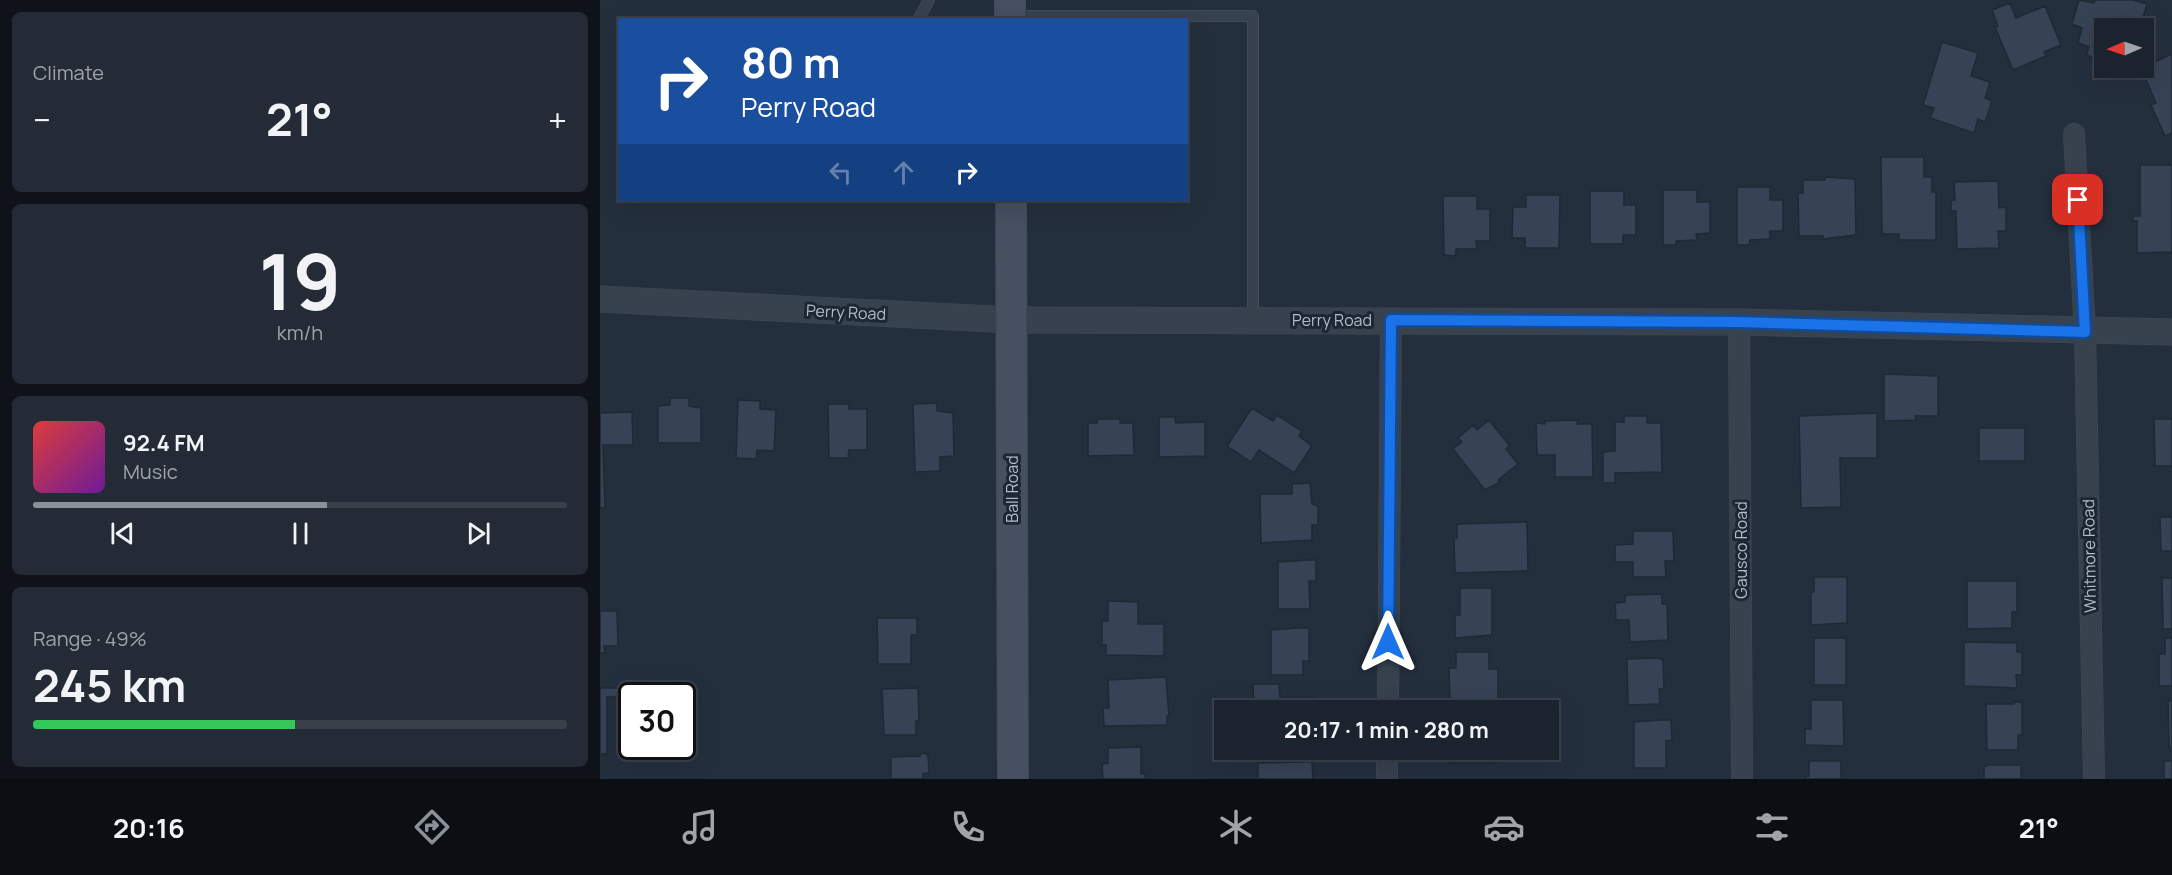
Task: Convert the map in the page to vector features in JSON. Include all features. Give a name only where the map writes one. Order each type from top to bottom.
[{"type":"main road","name":"Ball Road","points":[[1011,201],[1013,779]]},
{"type":"street","name":"Whitmore Road","points":[[2074,134],[2085,332],[2094,779]]},
{"type":"street","name":"Perry Road","points":[[600,299],[1012,320],[1739,322],[2085,332],[2172,332]]},
{"type":"street","points":[[1388,700],[1391,320]]},
{"type":"street","name":"Gausco Road","points":[[1739,322],[1742,779]]},
{"type":"street","points":[[1387,760],[1387,779]]},
{"type":"lane","points":[[919,18],[929,0]]},
{"type":"lane","points":[[1010,12],[1253,16],[1253,320]]},
{"type":"building","points":[[2079,0],[2094,3],[2095,0],[2133,0],[2147,4],[2143,18],[2094,18],[2094,58],[2086,55],[2089,47],[2078,43],[2082,28],[2072,24]]},
{"type":"building","points":[[2010,3],[2016,18],[2045,6],[2061,45],[2044,52],[2046,56],[2013,70],[1995,27],[1998,26],[1992,10]]},
{"type":"building","points":[[1942,42],[1978,53],[1971,76],[1990,82],[1985,98],[1992,101],[1985,122],[1978,119],[1974,133],[1930,118],[1934,108],[1923,105]]},
{"type":"building","points":[[2172,54],[2172,133],[2165,136],[2151,105],[2156,103],[2145,78],[2154,78],[2154,62]]},
{"type":"building","points":[[1881,157],[1924,157],[1924,177],[1932,177],[1932,192],[1936,192],[1936,240],[1899,240],[1899,234],[1882,234]]},
{"type":"building","points":[[2140,165],[2172,165],[2172,252],[2137,253],[2137,221],[2133,221],[2133,216],[2140,216]]},
{"type":"building","points":[[1825,177],[1855,179],[1856,235],[1823,239],[1823,236],[1799,236],[1798,193],[1803,193],[1803,180],[1825,180]]},
{"type":"building","points":[[1998,181],[1999,208],[2006,207],[2006,231],[1998,231],[1999,248],[1957,249],[1956,211],[1951,211],[1951,200],[1955,200],[1954,182]]},
{"type":"building","points":[[1737,187],[1770,187],[1770,200],[1783,200],[1783,231],[1770,231],[1770,239],[1750,240],[1749,245],[1737,245]]},
{"type":"building","points":[[1663,190],[1697,190],[1697,202],[1710,202],[1710,233],[1696,234],[1697,240],[1676,241],[1676,245],[1663,245]]},
{"type":"building","points":[[1590,191],[1624,191],[1624,205],[1636,205],[1636,235],[1623,235],[1623,244],[1590,244]]},
{"type":"building","points":[[1526,195],[1560,195],[1559,248],[1525,248],[1525,238],[1512,238],[1513,207],[1526,207]]},
{"type":"building","points":[[1443,196],[1477,196],[1477,209],[1490,209],[1490,241],[1476,241],[1477,249],[1456,249],[1456,255],[1444,255]]},
{"type":"building","points":[[1884,374],[1938,376],[1938,416],[1915,416],[1916,420],[1884,421]]},
{"type":"building","points":[[670,398],[689,398],[689,406],[701,408],[701,443],[658,443],[658,406],[670,405]]},
{"type":"building","points":[[738,400],[760,401],[760,409],[776,410],[774,451],[757,450],[756,459],[736,458]]},
{"type":"building","points":[[937,403],[937,411],[953,413],[954,456],[940,457],[940,471],[915,472],[913,404]]},
{"type":"building","points":[[828,404],[849,404],[849,409],[867,409],[867,450],[849,450],[848,458],[829,458]]},
{"type":"building","points":[[1252,408],[1273,421],[1277,415],[1302,431],[1299,436],[1312,446],[1294,473],[1259,450],[1251,462],[1227,446]]},
{"type":"building","points":[[632,412],[633,445],[603,445],[605,508],[600,508],[600,413]]},
{"type":"building","points":[[1877,413],[1877,458],[1840,458],[1841,507],[1801,508],[1799,416]]},
{"type":"building","points":[[1624,416],[1647,416],[1647,423],[1661,423],[1662,472],[1615,473],[1615,483],[1603,483],[1603,452],[1615,451],[1615,422],[1624,422]]},
{"type":"building","points":[[1159,417],[1175,417],[1176,423],[1205,422],[1205,456],[1159,457]]},
{"type":"building","points":[[1097,419],[1120,419],[1120,423],[1133,423],[1134,455],[1088,456],[1088,423],[1097,423]]},
{"type":"building","points":[[2154,419],[2172,419],[2172,466],[2155,466]]},
{"type":"building","points":[[1489,420],[1510,446],[1506,449],[1518,464],[1498,480],[1500,482],[1485,490],[1453,449],[1462,442],[1458,438],[1473,425],[1477,430]]},
{"type":"building","points":[[1578,420],[1577,424],[1592,424],[1593,477],[1555,477],[1555,455],[1537,455],[1536,423]]},
{"type":"building","points":[[1979,428],[2025,428],[2025,461],[1979,461]]},
{"type":"building","points":[[1310,483],[1312,504],[1318,506],[1318,525],[1312,525],[1312,540],[1261,543],[1260,494],[1292,494],[1292,484]]},
{"type":"building","points":[[2160,517],[2172,517],[2172,551],[2161,551]]},
{"type":"building","points":[[1527,522],[1528,571],[1455,573],[1454,538],[1457,538],[1457,524]]},
{"type":"building","points":[[1633,531],[1673,531],[1674,561],[1665,561],[1666,577],[1633,577],[1633,562],[1615,562],[1615,545],[1633,544]]},
{"type":"building","points":[[1316,560],[1316,581],[1309,581],[1310,609],[1278,609],[1278,562]]},
{"type":"building","points":[[1814,577],[1847,577],[1847,623],[1811,625],[1811,592],[1814,592]]},
{"type":"building","points":[[2162,578],[2172,578],[2172,629],[2163,629]]},
{"type":"building","points":[[1967,581],[2017,581],[2017,612],[2012,612],[2012,628],[1967,629]]},
{"type":"building","points":[[1460,588],[1492,588],[1492,635],[1455,638],[1455,615],[1460,615]]},
{"type":"building","points":[[1662,594],[1662,604],[1667,604],[1668,640],[1630,642],[1629,620],[1616,620],[1615,603],[1625,602],[1625,596],[1629,595]]},
{"type":"building","points":[[1108,601],[1138,602],[1138,624],[1164,624],[1164,656],[1106,655],[1106,645],[1102,645],[1102,621],[1108,621]]},
{"type":"building","points":[[600,611],[617,611],[618,646],[604,646],[605,653],[600,653]]},
{"type":"building","points":[[877,618],[917,618],[917,635],[911,635],[911,664],[878,664]]},
{"type":"building","points":[[1309,628],[1309,661],[1303,661],[1303,675],[1271,675],[1271,630]]},
{"type":"building","points":[[1814,638],[1846,638],[1846,685],[1814,685]]},
{"type":"building","points":[[2165,638],[2172,638],[2172,686],[2159,686],[2159,654],[2165,654]]},
{"type":"building","points":[[1964,642],[2017,643],[2017,652],[2022,652],[2022,675],[2016,675],[2017,688],[1964,686]]},
{"type":"building","points":[[1456,652],[1489,652],[1489,669],[1498,669],[1498,700],[1450,699],[1449,668],[1456,668]]},
{"type":"building","points":[[1658,658],[1663,660],[1664,689],[1659,689],[1660,704],[1628,705],[1627,659]]},
{"type":"building","points":[[1166,677],[1169,716],[1167,716],[1167,725],[1104,726],[1103,708],[1109,708],[1108,680]]},
{"type":"building","points":[[1253,684],[1279,684],[1280,697],[1315,697],[1315,700],[1254,700]]},
{"type":"building","points":[[600,688],[618,688],[618,697],[607,697],[607,754],[600,754]]},
{"type":"building","points":[[918,688],[919,721],[916,721],[916,735],[884,735],[882,689]]},
{"type":"building","points":[[1811,700],[1843,700],[1844,746],[1805,745],[1805,729],[1811,729]]},
{"type":"building","points":[[2168,701],[2172,701],[2172,747],[2169,747]]},
{"type":"building","points":[[2022,702],[2022,735],[2018,735],[2018,750],[1987,750],[1986,704],[2014,704]]},
{"type":"building","points":[[1671,720],[1672,740],[1666,741],[1666,768],[1634,768],[1634,722]]},
{"type":"building","points":[[1141,747],[1141,774],[1145,774],[1145,779],[1103,779],[1102,764],[1108,763],[1108,748]]},
{"type":"building","points":[[924,753],[928,755],[929,773],[923,774],[923,779],[891,779],[891,757],[920,756]]},
{"type":"building","points":[[1449,760],[1496,760],[1496,763],[1449,763]]},
{"type":"building","points":[[1809,761],[1841,761],[1841,779],[1806,779],[1806,776],[1809,776]]},
{"type":"building","points":[[2164,761],[2172,761],[2172,779],[2164,779]]},
{"type":"building","points":[[1312,762],[1313,779],[1258,779],[1258,763]]},
{"type":"building","points":[[2021,765],[2021,779],[1984,779],[1984,767]]},
{"type":"route","points":[[1388,642],[1391,320],[1739,322],[2085,332],[2078,200]]}]
